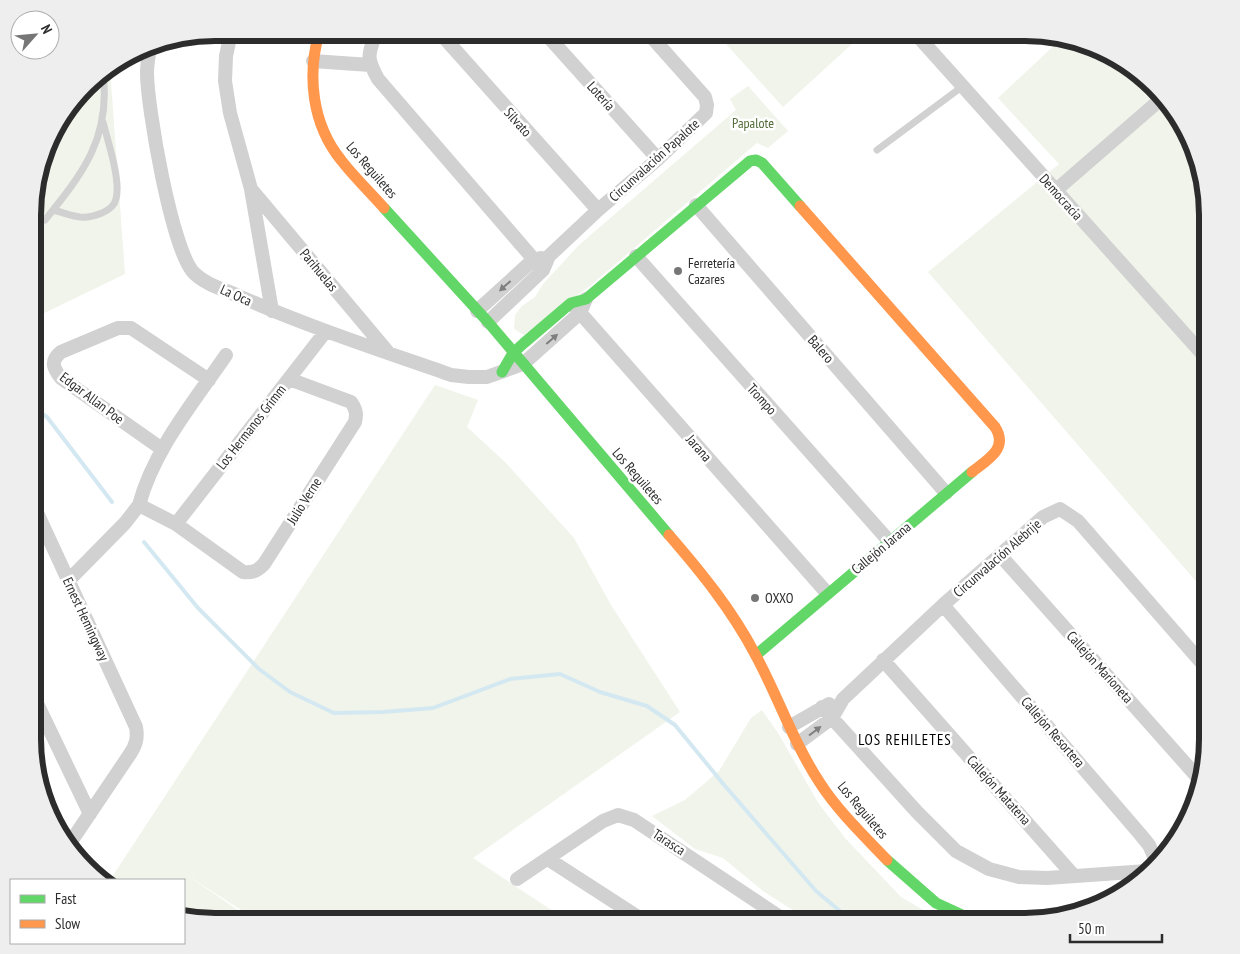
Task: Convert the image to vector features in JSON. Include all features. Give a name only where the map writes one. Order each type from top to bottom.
[{"type":"street","name":"Parihuelas","points":[[229,42],[226,56],[225,81],[230,113],[251,189],[272,310]]},
{"type":"street","name":"Los Reguiletes","points":[[317,42],[311,75],[317,110],[325,134],[340,159],[488,322],[704,576],[733,616],[756,655],[789,728],[820,783],[858,830],[896,869],[936,903],[956,913]]},
{"type":"street","points":[[373,42],[368,54],[370,65],[378,79],[543,270],[488,322]]},
{"type":"street","name":"Silvato","points":[[448,42],[598,210]]},
{"type":"street","name":"Lotería","points":[[553,42],[658,159]]},
{"type":"street","name":"Circunvalación Papalote","points":[[543,270],[549,256],[598,210],[658,159],[706,113],[705,97],[656,42]]},
{"type":"street","name":"Democracia","points":[[923,42],[1199,350]]},
{"type":"street","name":"La Oca","points":[[149,55],[147,72],[152,124],[170,209],[188,266],[202,279],[272,310],[326,331],[451,375],[487,376],[523,364]]},
{"type":"street","points":[[313,61],[370,65]]},
{"type":"street","points":[[1055,191],[1157,103]]},
{"type":"street","name":"Callejón Jarana","points":[[696,204],[750,161],[756,160],[762,163],[992,422],[1002,439],[1000,448],[993,455],[827,593],[756,655]]},
{"type":"street","name":"Parihuelas","points":[[251,189],[388,352]]},
{"type":"street","points":[[502,372],[513,353],[575,308],[696,204]]},
{"type":"street","name":"Balero","points":[[696,204],[946,493]]},
{"type":"street","name":"Circunvalación Papalote","points":[[533,260],[549,256]]},
{"type":"street","name":"Trompo","points":[[636,256],[889,541]]},
{"type":"street","points":[[477,311],[533,260]]},
{"type":"street","points":[[523,364],[575,308]]},
{"type":"street","name":"Jarana","points":[[575,308],[827,593]]},
{"type":"street","name":"Edgar Allan Poe","points":[[162,450],[61,378],[54,370],[53,363],[56,357],[62,352],[118,328],[131,328],[209,380]]},
{"type":"street","name":"Los Hermanos Grimm","points":[[176,524],[326,331]]},
{"type":"street","points":[[68,581],[125,523],[139,505],[149,476],[162,450],[226,355]]},
{"type":"street","name":"Julio Verne","points":[[176,524],[232,566],[243,572],[252,573],[264,564],[355,422],[356,408],[351,402],[289,380]]},
{"type":"street","points":[[139,505],[176,524]]},
{"type":"street","name":"Circunvalación Alebrije","points":[[832,718],[843,699],[943,605],[1043,517],[1060,509],[1078,521],[1198,659]]},
{"type":"street","name":"Ernest Hemingway","points":[[42,521],[138,734],[136,744],[90,814]]},
{"type":"street","name":"Callejón Marioneta","points":[[1000,555],[1195,774]]},
{"type":"street","name":"Callejón Resortera","points":[[943,605],[1140,834],[1149,845],[1153,855]]},
{"type":"street","name":"Callejón Matatena","points":[[883,660],[1074,876]]},
{"type":"street","name":"Circunvalación Alebrije","points":[[789,728],[822,707],[843,699]]},
{"type":"street","points":[[822,707],[917,812],[956,851],[989,869],[1019,877],[1047,878],[1136,872]]},
{"type":"street","points":[[42,713],[90,814],[73,839]]},
{"type":"street","points":[[797,744],[832,718]]},
{"type":"street","name":"Tarasca","points":[[517,879],[603,821],[618,815],[634,820],[774,913]]},
{"type":"street","points":[[548,859],[631,913]]},
{"type":"lane","points":[[41,217],[45,220],[72,187],[95,147],[102,119],[105,82]]},
{"type":"lane","points":[[877,150],[963,86]]},
{"type":"lane","points":[[53,210],[80,217],[96,215],[109,209],[116,201],[118,185],[102,119]]},
{"type":"green space","points":[[724,42],[854,42],[783,107]]},
{"type":"green space","points":[[1055,45],[1080,51],[1112,65],[1139,85],[1163,109],[1185,149],[1193,170],[1199,216],[1198,584],[928,272],[1059,164],[998,98]]},
{"type":"green space","points":[[111,78],[125,274],[41,315],[41,216],[47,170],[59,138],[77,109]]},
{"type":"green space","name":"Papalote","points":[[748,86],[788,131],[768,148],[757,143],[591,285],[524,335],[514,329],[515,315],[522,306],[535,297],[543,284],[579,245],[736,110],[730,99]]},
{"type":"green space","points":[[435,385],[478,400],[467,427],[506,463],[574,538],[611,605],[680,712],[473,858],[555,912],[244,912],[184,873],[241,912],[204,912],[185,909],[185,879],[111,878]]},
{"type":"green space","points":[[762,710],[778,733],[819,804],[845,838],[901,897],[928,913],[797,913],[763,891],[723,858],[695,849],[652,816],[685,800],[719,771],[751,718]]},
{"type":"waterway","points":[[41,413],[47,417],[112,502]]},
{"type":"waterway","points":[[144,542],[198,608],[259,669],[290,692],[334,713],[433,708],[510,679],[560,674],[600,692],[647,706],[675,725],[816,891],[842,913]]},
{"type":"traffic: fast","points":[[502,372],[513,353],[571,303],[586,299],[750,161],[756,160],[762,163],[800,206]]},
{"type":"traffic: fast","points":[[384,208],[488,322],[669,535]]},
{"type":"traffic: fast","points":[[756,655],[972,472]]},
{"type":"traffic: fast","points":[[887,860],[936,903],[957,913]]},
{"type":"traffic: slow","points":[[317,42],[313,66],[313,83],[318,115],[324,131],[331,146],[341,160],[384,208]]},
{"type":"traffic: slow","points":[[800,206],[995,427],[999,435],[998,448],[990,458],[972,472]]},
{"type":"traffic: slow","points":[[669,535],[715,592],[746,638],[810,767],[820,783],[843,813],[887,860]]},
{"type":"place","name":"Ferretería Cazares","points":[[678,271]]},
{"type":"place","name":"OXXO","points":[[755,598]]},
{"type":"district","name":"LOS REHILETES","points":[[905,739]]}]
